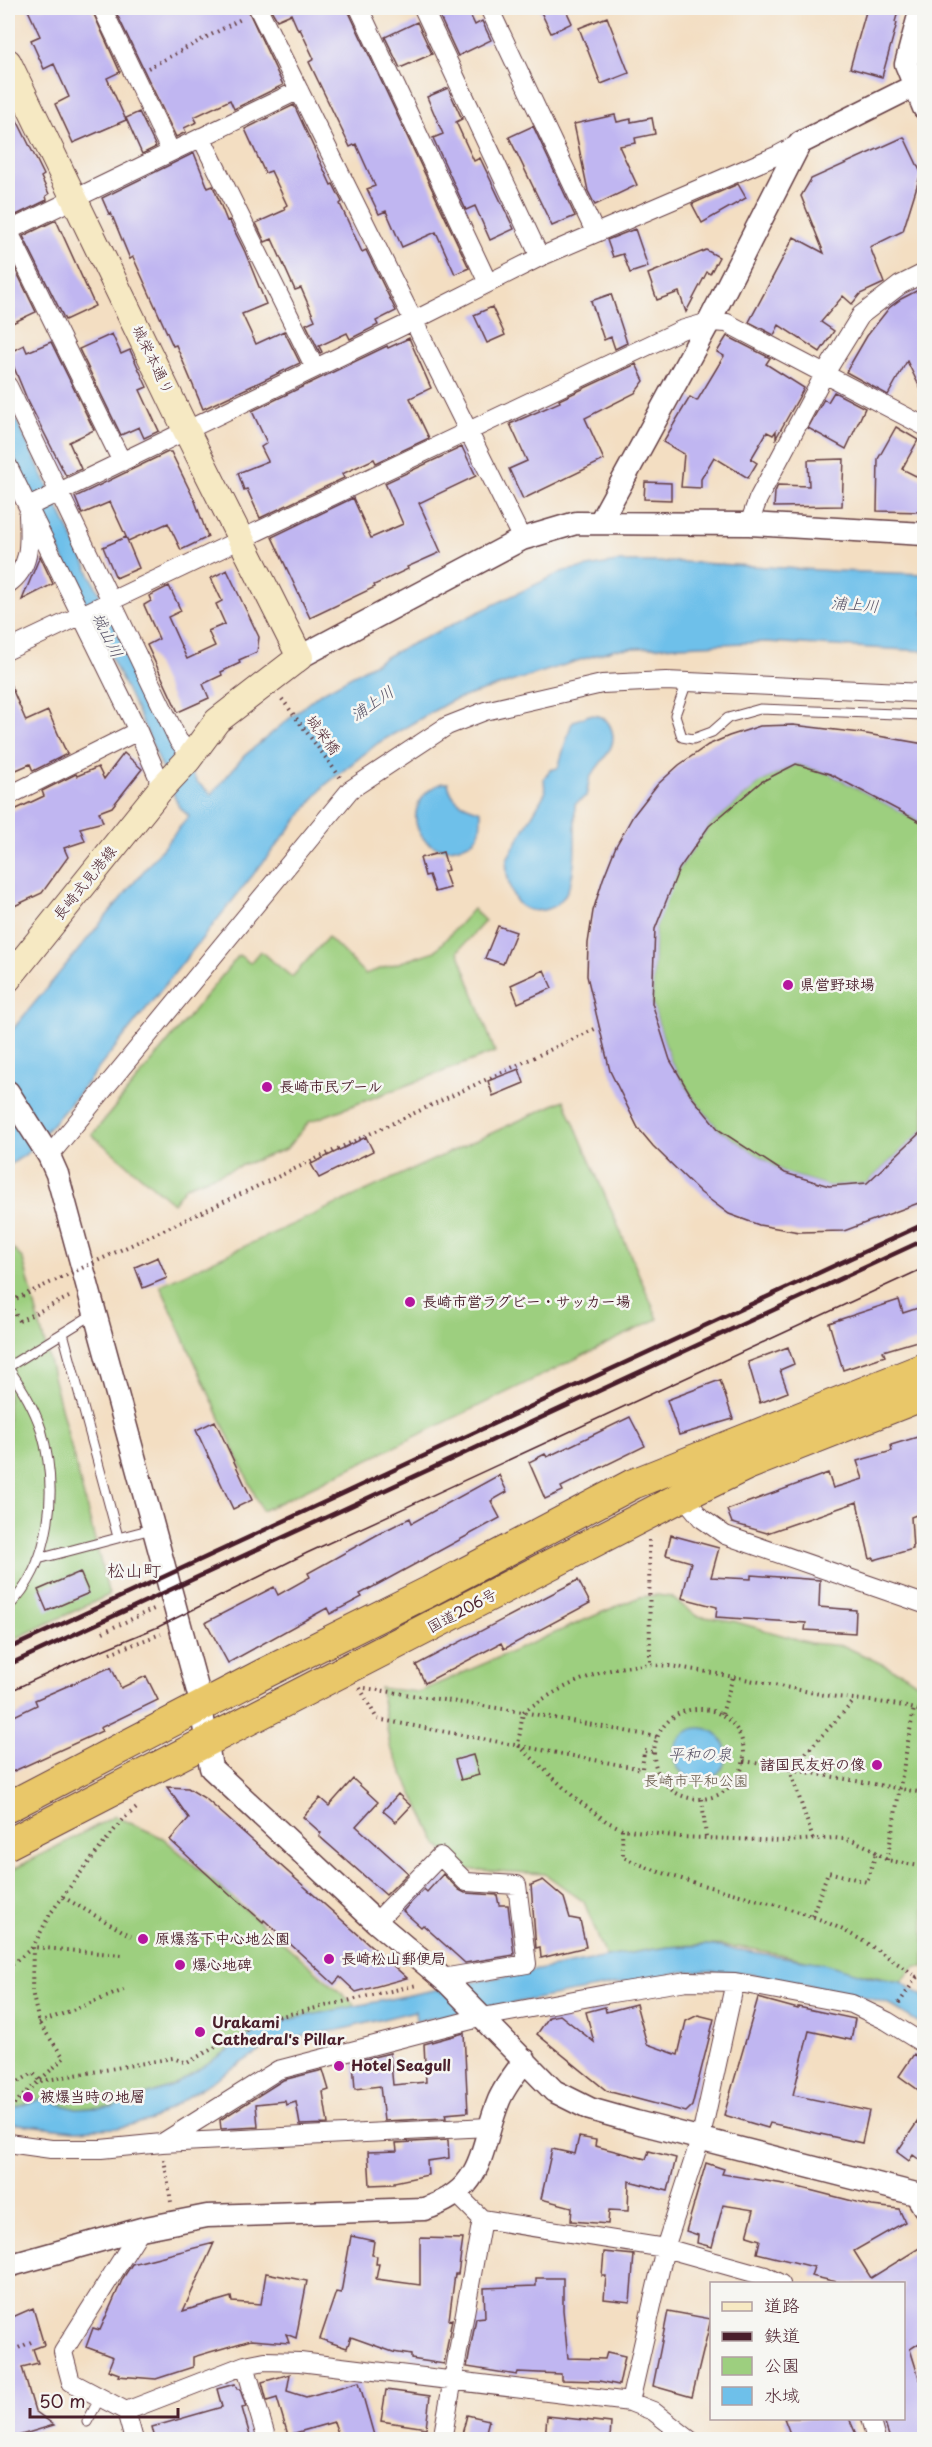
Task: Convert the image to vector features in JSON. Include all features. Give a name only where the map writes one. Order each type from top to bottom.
[{"type":"highway","points":[[8,1807],[263,1674],[430,1591],[633,1484],[924,1368]]},
{"type":"highway","name":"国道206号","points":[[8,1844],[683,1496],[747,1466],[924,1395]]},
{"type":"main road","name":"城栄本通り","points":[[8,62],[186,430],[300,657]]},
{"type":"main road","points":[[189,758],[217,721],[300,657]]},
{"type":"main road","name":"長崎式見港線","points":[[8,979],[189,758]]},
{"type":"street","points":[[102,8],[171,152]]},
{"type":"street","points":[[358,8],[488,283]]},
{"type":"street","points":[[423,8],[540,257]]},
{"type":"street","points":[[489,8],[595,232]]},
{"type":"street","points":[[921,8],[906,64],[924,108]]},
{"type":"street","points":[[259,9],[522,539]]},
{"type":"street","points":[[28,507],[540,257],[778,155],[914,86]]},
{"type":"street","points":[[122,462],[8,231],[299,90]]},
{"type":"street","points":[[201,137],[315,368]]},
{"type":"street","points":[[600,522],[709,322],[800,143]]},
{"type":"street","points":[[749,524],[758,499],[824,375],[861,315],[900,285],[924,273]]},
{"type":"street","points":[[8,650],[467,430],[681,330],[709,322],[727,323],[924,426]]},
{"type":"street","points":[[8,386],[178,740],[189,758]]},
{"type":"street","points":[[8,466],[138,731],[159,777],[162,789]]},
{"type":"street","points":[[8,493],[28,507]]},
{"type":"street","points":[[8,584],[18,576],[29,550],[28,507]]},
{"type":"street","points":[[300,657],[522,539],[576,523],[749,524],[924,534]]},
{"type":"street","points":[[47,1153],[350,790],[447,726],[485,711],[602,684],[687,682],[924,693]]},
{"type":"street","points":[[8,796],[138,731]]},
{"type":"street","points":[[8,1092],[47,1153],[57,1174],[202,1707],[211,1768],[376,1922],[445,1981],[554,2091],[590,2109],[922,2195]]},
{"type":"street","points":[[683,1496],[701,1518],[725,1535],[924,1604]]},
{"type":"street","points":[[376,1922],[440,1856],[466,1882],[517,1885],[526,1964],[445,1981]]},
{"type":"street","points":[[162,2143],[278,2070],[482,2016],[687,1981],[735,1982],[852,2004],[887,2021],[924,2044]]},
{"type":"street","points":[[630,2402],[665,2248],[701,2137],[735,1982]]},
{"type":"street","points":[[8,2266],[141,2229],[207,2216],[424,2209],[444,2203],[457,2194],[474,2172],[485,2149],[489,2127],[500,2097],[525,2060]]},
{"type":"street","points":[[8,2143],[51,2149],[101,2149],[162,2143],[489,2127]]},
{"type":"street","points":[[457,2194],[482,2219],[665,2248],[765,2276],[779,2282]]},
{"type":"street","points":[[442,2439],[482,2219]]},
{"type":"street","points":[[134,2439],[126,2411],[71,2382],[63,2352],[141,2229]]},
{"type":"street","points":[[126,2411],[245,2365],[265,2361],[300,2362],[630,2402],[653,2411],[690,2439]]},
{"type":"street","points":[[245,2365],[267,2439]]},
{"type":"street","points":[[871,2420],[876,2439]]},
{"type":"lane","points":[[687,682],[675,716],[682,737],[693,739],[712,732],[728,718],[760,709],[924,715]]},
{"type":"lane","points":[[8,1607],[31,1575],[44,1543],[49,1516],[47,1455],[40,1427],[8,1367],[95,1313]]},
{"type":"lane","points":[[63,1333],[118,1537]]},
{"type":"lane","points":[[38,1558],[154,1528]]},
{"type":"lane","points":[[87,2421],[100,2398]]},
{"type":"path","points":[[134,75],[259,9]]},
{"type":"path","name":"城栄橋","points":[[282,700],[345,784]]},
{"type":"path","points":[[88,1287],[19,1321],[9,1302],[599,1028]]},
{"type":"path","points":[[645,1515],[650,1545],[650,1665]]},
{"type":"path","points":[[103,1632],[159,1607]]},
{"type":"path","points":[[110,1653],[165,1632]]},
{"type":"path","points":[[518,1746],[523,1713],[546,1696],[600,1673],[632,1666],[650,1665],[733,1677],[855,1701],[914,1708],[924,1712]]},
{"type":"path","points":[[332,1677],[360,1687],[657,1737]]},
{"type":"path","points":[[722,1714],[733,1677]]},
{"type":"path","points":[[360,1687],[377,1719],[642,1769],[644,1751],[654,1752]]},
{"type":"path","points":[[790,1770],[855,1701]]},
{"type":"path","points":[[887,1860],[914,1708]]},
{"type":"path","points":[[692,1709],[707,1709],[722,1714],[740,1735],[744,1748],[744,1761],[739,1776],[729,1788],[716,1796],[702,1799],[687,1798],[673,1791],[663,1780],[656,1767],[654,1752],[657,1737],[665,1724],[677,1714],[692,1709]]},
{"type":"path","points":[[518,1746],[576,1798],[606,1821],[622,1829],[655,1835],[852,1840],[870,1848],[887,1860],[924,1867]]},
{"type":"path","points":[[744,1761],[924,1793]]},
{"type":"path","points":[[790,1770],[813,1839]]},
{"type":"path","points":[[702,1799],[706,1837]]},
{"type":"path","points":[[8,1968],[33,1947],[50,1914],[123,1819]]},
{"type":"path","points":[[622,1829],[623,1857],[654,1871],[812,1916],[870,1944],[916,1977]]},
{"type":"path","points":[[812,1916],[828,1872],[867,1882],[876,1853]]},
{"type":"path","points":[[63,1897],[131,1936]]},
{"type":"path","points":[[33,1947],[122,1955]]},
{"type":"path","points":[[14,2104],[64,2058],[39,2024],[32,1991],[33,1947]]},
{"type":"path","points":[[894,2010],[916,1977],[924,1972]]},
{"type":"path","points":[[40,2082],[173,2058],[187,2063],[258,2023],[445,1981]]},
{"type":"path","points":[[39,2024],[124,1990]]},
{"type":"path","points":[[8,2086],[33,2073],[40,2082]]},
{"type":"path","points":[[162,2143],[173,2223]]},
{"type":"path","points":[[8,2353],[35,2340]]},
{"type":"green space","name":"県営野球場","points":[[796,764],[830,774],[924,824],[924,1129],[867,1183],[829,1186],[785,1173],[719,1130],[692,1097],[670,1060],[652,1003],[655,929],[665,899],[679,869],[709,826],[761,782]]},
{"type":"green space","name":"長崎市民プール","points":[[473,909],[485,921],[458,951],[495,1052],[309,1122],[286,1149],[186,1186],[173,1203],[92,1135],[239,955],[250,963],[260,951],[292,977],[328,937],[365,974],[435,951]]},
{"type":"green space","name":"長崎市営ラグビー・サッカー場","points":[[564,1100],[658,1319],[262,1511],[160,1285]]},
{"type":"green space","points":[[8,1244],[23,1259],[109,1595],[8,1642]]},
{"type":"green space","name":"長崎市平和公園","points":[[657,1595],[671,1597],[697,1616],[733,1621],[810,1643],[844,1646],[905,1675],[924,1688],[924,1967],[915,1967],[901,1982],[780,1954],[732,1946],[682,1946],[606,1957],[584,1902],[545,1874],[462,1869],[437,1844],[390,1746],[380,1688],[419,1692],[610,1609],[640,1597]]},
{"type":"green space","name":"原爆落下中心地公園","points":[[115,1816],[163,1838],[356,2006],[267,2024],[175,2085],[112,2107],[76,2109],[41,2099],[13,2109],[8,2108],[8,1872]]},
{"type":"water","points":[[8,403],[172,745],[198,783],[212,794],[244,756],[319,694],[395,652],[564,571],[617,562],[683,562],[924,574],[924,651],[766,642],[615,649],[451,701],[378,743],[324,786],[70,1104],[25,1155],[8,1166],[8,1035],[189,816],[179,807],[146,730],[8,444]]},
{"type":"water","points":[[589,715],[600,716],[607,721],[613,739],[608,752],[590,778],[586,796],[575,804],[574,863],[569,886],[561,900],[552,907],[539,911],[527,909],[517,902],[511,891],[507,859],[545,793],[544,778],[550,770],[558,768],[571,725],[574,721]]},
{"type":"water","points":[[442,783],[448,783],[452,795],[460,802],[481,811],[480,830],[476,838],[464,845],[448,849],[434,846],[424,839],[418,829],[416,816],[419,804],[427,792]]},
{"type":"water","name":"平和の泉","points":[[695,1728],[705,1728],[715,1732],[722,1739],[726,1754],[722,1769],[715,1776],[705,1780],[695,1780],[685,1776],[678,1769],[674,1759],[674,1749],[678,1739],[685,1732]]},
{"type":"water","points":[[707,1945],[823,1963],[871,1977],[901,1982],[924,1997],[924,2026],[887,2003],[861,1996],[749,1974],[682,1972],[416,2021],[415,2011],[343,2029],[274,2042],[151,2120],[117,2128],[74,2130],[8,2123],[8,2108],[13,2109],[41,2099],[76,2109],[112,2107],[175,2085],[267,2024],[618,1955],[669,1947]]},
{"type":"building","points":[[27,8],[91,8],[120,72],[107,78],[126,120],[73,143],[55,104],[69,97],[54,64],[44,69],[31,40],[40,36]]},
{"type":"building","points":[[114,8],[247,8],[283,85],[234,109],[230,100],[194,117],[197,122],[184,128],[186,132],[176,137]]},
{"type":"building","points":[[270,8],[347,8],[469,268],[455,274],[436,232],[402,247],[386,211],[379,214],[367,189],[375,186],[356,144],[350,147],[309,62],[314,59],[300,29],[298,30],[291,14],[277,20]]},
{"type":"building","points":[[456,8],[467,8],[475,25],[482,21],[491,40],[458,56],[439,15]]},
{"type":"building","points":[[539,8],[565,8],[572,23],[551,33]]},
{"type":"building","points":[[867,8],[899,8],[882,77],[850,68]]},
{"type":"building","points":[[607,17],[629,73],[601,84],[579,28]]},
{"type":"building","points":[[417,22],[432,54],[400,68],[385,37]]},
{"type":"building","points":[[448,88],[462,119],[456,122],[474,161],[480,158],[514,229],[490,240],[475,206],[466,210],[433,138],[443,134],[427,97]]},
{"type":"building","points":[[8,102],[44,175],[41,177],[49,194],[46,196],[47,200],[8,219]]},
{"type":"building","points":[[294,105],[331,185],[333,184],[342,202],[340,204],[362,252],[366,250],[396,311],[376,321],[378,325],[350,339],[347,333],[319,346],[322,352],[320,353],[306,324],[315,320],[301,288],[295,290],[272,239],[265,242],[256,223],[285,210],[284,207],[287,205],[271,171],[265,173],[245,129]]},
{"type":"building","points":[[139,112],[156,147],[142,154],[126,118]]},
{"type":"building","points":[[615,115],[617,122],[652,118],[655,134],[635,138],[636,143],[619,146],[637,185],[595,205],[588,191],[574,124]]},
{"type":"building","points":[[533,126],[575,216],[552,226],[509,137]]},
{"type":"building","points":[[904,137],[921,173],[903,231],[870,247],[884,283],[860,294],[852,304],[843,296],[821,322],[834,331],[820,352],[779,325],[774,335],[749,322],[794,237],[824,253],[801,196],[811,179]]},
{"type":"building","points":[[194,153],[208,188],[213,186],[227,221],[229,220],[245,252],[266,304],[242,314],[256,344],[284,331],[300,363],[203,409],[176,345],[173,346],[133,257],[130,259],[111,213],[109,214],[102,198]]},
{"type":"building","points":[[738,184],[746,198],[702,223],[692,204]]},
{"type":"building","points":[[56,220],[95,306],[65,320],[23,236]]},
{"type":"building","points":[[635,229],[648,267],[630,273],[623,254],[613,257],[607,240]]},
{"type":"building","points":[[706,250],[719,257],[710,274],[707,272],[686,312],[679,292],[657,300],[648,274]]},
{"type":"building","points":[[8,254],[36,312],[8,325]]},
{"type":"building","points":[[924,287],[924,396],[907,361],[888,395],[846,372],[867,336],[889,308]]},
{"type":"building","points":[[611,294],[627,343],[615,349],[611,337],[604,340],[591,301]]},
{"type":"building","points":[[492,307],[505,335],[487,343],[474,315]]},
{"type":"building","points":[[112,334],[121,354],[130,350],[147,387],[140,390],[159,431],[144,438],[139,427],[121,435],[79,349]]},
{"type":"building","points":[[727,336],[770,358],[766,364],[804,388],[776,438],[776,431],[773,435],[767,432],[751,459],[757,463],[748,478],[714,457],[701,479],[701,488],[681,487],[684,454],[663,442],[690,397],[697,401],[724,356],[717,352]]},
{"type":"building","points":[[409,338],[431,388],[410,398],[429,438],[376,463],[374,459],[342,474],[344,478],[260,518],[247,489],[244,490],[238,473],[268,461],[261,447],[267,443],[252,411],[387,346],[388,348]]},
{"type":"building","points":[[51,342],[94,430],[69,442],[81,469],[66,476],[27,399],[8,353],[24,345],[27,352]]},
{"type":"building","points":[[636,364],[644,381],[635,393],[585,418],[604,460],[523,499],[509,469],[527,461],[510,424]]},
{"type":"building","points":[[834,392],[865,408],[846,449],[808,428],[824,399],[828,402]]},
{"type":"building","points":[[896,427],[918,440],[902,469],[924,480],[924,512],[877,511],[878,459]]},
{"type":"building","points":[[462,447],[476,476],[419,503],[441,552],[407,567],[408,569],[374,585],[375,587],[310,618],[272,537],[353,498],[371,538],[403,524],[385,483]]},
{"type":"building","points":[[171,452],[195,501],[208,537],[181,550],[168,523],[128,541],[110,502],[82,514],[75,497]]},
{"type":"building","points":[[844,459],[842,506],[774,507],[778,485],[809,486],[808,460]]},
{"type":"building","points":[[645,482],[671,483],[671,500],[644,499]]},
{"type":"building","points":[[126,537],[139,568],[116,578],[103,547]]},
{"type":"building","points":[[40,556],[53,584],[22,600]]},
{"type":"building","points":[[227,570],[259,637],[257,652],[239,660],[240,663],[221,672],[222,675],[203,684],[209,698],[178,712],[147,645],[159,639],[144,605],[151,601],[149,596],[169,586],[181,611],[168,617],[187,659],[215,646],[208,631],[225,624],[216,604],[222,601],[211,578]]},
{"type":"building","points":[[8,679],[26,721],[48,711],[67,754],[33,771],[30,764],[14,771],[8,758]]},
{"type":"building","points":[[793,725],[861,733],[924,744],[924,824],[830,774],[796,764],[761,782],[709,826],[679,869],[655,929],[652,1003],[670,1060],[692,1097],[719,1130],[785,1173],[829,1186],[867,1183],[924,1129],[924,1201],[844,1231],[799,1232],[759,1225],[729,1214],[701,1193],[653,1146],[638,1128],[610,1071],[587,976],[588,943],[593,911],[603,879],[616,846],[633,816],[657,785],[679,765],[708,745],[760,726]]},
{"type":"building","points":[[124,753],[142,769],[112,807],[99,812],[103,822],[80,828],[85,841],[64,848],[68,857],[42,893],[8,909],[8,813],[44,796],[42,791],[76,774],[77,776],[98,767],[104,779]]},
{"type":"building","points":[[443,852],[448,870],[444,871],[450,888],[435,892],[429,875],[425,876],[420,858]]},
{"type":"building","points":[[498,926],[516,932],[503,964],[485,958]]},
{"type":"building","points":[[544,970],[552,988],[518,1003],[511,985]]},
{"type":"building","points":[[519,1069],[524,1083],[493,1096],[488,1081]]},
{"type":"building","points":[[366,1137],[373,1151],[319,1178],[311,1164]]},
{"type":"building","points":[[158,1257],[167,1278],[143,1288],[135,1267]]},
{"type":"building","points":[[899,1300],[903,1313],[924,1306],[924,1339],[883,1351],[885,1356],[843,1370],[829,1323]]},
{"type":"building","points":[[788,1347],[794,1364],[780,1370],[788,1392],[760,1403],[748,1362]]},
{"type":"building","points":[[720,1380],[733,1419],[679,1435],[667,1400]]},
{"type":"building","points":[[630,1417],[645,1446],[561,1487],[563,1491],[545,1499],[529,1462],[545,1454],[547,1457]]},
{"type":"building","points":[[215,1421],[252,1500],[233,1509],[196,1430]]},
{"type":"building","points":[[924,1435],[924,1512],[911,1517],[913,1549],[874,1560],[874,1558],[870,1559],[857,1502],[767,1533],[732,1523],[727,1510],[828,1473],[833,1488],[863,1479],[857,1461],[892,1451],[891,1445]]},
{"type":"building","points":[[499,1475],[507,1492],[491,1501],[500,1518],[360,1594],[362,1597],[330,1614],[327,1608],[228,1663],[206,1622],[274,1587],[278,1595],[310,1577],[308,1573],[384,1531],[410,1518],[412,1523]]},
{"type":"building","points":[[671,1535],[719,1548],[711,1577],[751,1579],[751,1575],[820,1580],[819,1607],[856,1610],[855,1633],[805,1630],[806,1623],[716,1617],[717,1607],[682,1598],[691,1562],[666,1555]]},
{"type":"building","points":[[80,1572],[89,1593],[47,1611],[38,1590]]},
{"type":"building","points":[[578,1580],[590,1603],[504,1649],[501,1643],[425,1683],[416,1665]]},
{"type":"building","points":[[111,1667],[121,1688],[146,1676],[158,1700],[100,1728],[102,1731],[12,1772],[8,1763],[8,1719],[37,1705],[35,1700]]},
{"type":"building","points":[[473,1755],[479,1775],[461,1780],[455,1760]]},
{"type":"building","points":[[353,1779],[378,1802],[356,1826],[408,1873],[386,1895],[319,1836],[321,1833],[303,1817],[320,1798],[329,1806]]},
{"type":"building","points":[[167,1787],[188,1788],[206,1799],[407,1978],[356,1992],[340,1977],[334,1984],[264,1920],[263,1922],[231,1896],[170,1840],[189,1818]]},
{"type":"building","points":[[398,1794],[411,1806],[396,1822],[383,1811]]},
{"type":"building","points":[[443,1874],[465,1893],[497,1895],[499,1905],[508,1905],[514,1955],[465,1963],[423,1925],[421,1927],[403,1911],[424,1889],[427,1892]]},
{"type":"building","points":[[543,1880],[564,1898],[570,1918],[580,1920],[586,1947],[541,1958],[540,1947],[536,1948],[531,1885]]},
{"type":"building","points":[[758,1998],[798,2009],[798,2007],[855,2019],[851,2040],[809,2031],[793,2095],[869,2111],[862,2143],[770,2123],[768,2128],[724,2115]]},
{"type":"building","points":[[636,2004],[647,2044],[678,2055],[686,2021],[698,2015],[714,2019],[692,2106],[686,2112],[607,2091],[537,2034],[549,2017],[560,2015],[594,2042],[586,2012],[605,2007],[606,2012]]},
{"type":"building","points":[[464,2033],[468,2112],[445,2114],[446,2118],[384,2121],[380,2086],[355,2089],[353,2062],[390,2053],[393,2085],[426,2082],[424,2044]]},
{"type":"building","points":[[914,2054],[924,2062],[924,2094],[899,2076]]},
{"type":"building","points":[[323,2070],[329,2090],[323,2092],[328,2124],[300,2125],[296,2102],[286,2105],[285,2101],[256,2104],[258,2127],[221,2129],[220,2120],[283,2080]]},
{"type":"building","points":[[924,2112],[924,2163],[913,2155],[909,2161],[897,2152]]},
{"type":"building","points":[[579,2137],[596,2140],[595,2146],[646,2159],[649,2151],[676,2158],[668,2191],[629,2181],[628,2211],[609,2210],[608,2224],[571,2221],[572,2207],[541,2199],[552,2149],[575,2154]]},
{"type":"building","points":[[448,2140],[449,2158],[427,2161],[428,2175],[394,2182],[394,2184],[370,2185],[368,2152],[397,2151],[396,2143]]},
{"type":"building","points":[[706,2163],[724,2169],[722,2174],[790,2185],[872,2206],[899,2209],[905,2222],[854,2251],[871,2278],[924,2245],[924,2340],[910,2349],[924,2394],[924,2439],[890,2439],[884,2420],[905,2420],[905,2282],[837,2282],[811,2276],[814,2267],[757,2253],[760,2240],[747,2236],[754,2210],[723,2205],[712,2247],[697,2243],[698,2235],[686,2231]]},
{"type":"building","points":[[351,2236],[374,2241],[372,2255],[377,2256],[376,2264],[379,2264],[376,2279],[420,2285],[420,2238],[463,2239],[458,2274],[455,2274],[449,2320],[452,2319],[444,2364],[411,2359],[411,2355],[393,2352],[351,2337],[347,2348],[320,2339],[336,2292],[341,2293]]},
{"type":"building","points":[[214,2243],[183,2311],[231,2297],[232,2302],[261,2304],[266,2273],[307,2281],[296,2338],[286,2334],[289,2343],[251,2340],[193,2357],[193,2367],[156,2379],[118,2376],[119,2374],[108,2370],[113,2357],[86,2347],[93,2328],[100,2330],[123,2278],[132,2264]]},
{"type":"building","points":[[604,2252],[634,2255],[630,2302],[604,2299],[606,2276],[602,2276]]},
{"type":"building","points":[[536,2278],[563,2278],[563,2310],[568,2358],[605,2359],[607,2352],[625,2356],[619,2385],[599,2381],[561,2380],[561,2374],[518,2372],[517,2375],[467,2367],[476,2318],[485,2317],[484,2288],[536,2286]]},
{"type":"building","points":[[33,2308],[44,2345],[33,2349],[38,2363],[22,2367],[35,2411],[54,2425],[8,2439],[8,2319]]},
{"type":"building","points":[[668,2311],[710,2319],[692,2397],[653,2386]]},
{"type":"building","points":[[290,2374],[287,2391],[306,2397],[359,2382],[375,2439],[340,2439],[334,2422],[288,2435],[277,2398],[267,2401],[262,2382]]},
{"type":"building","points":[[235,2384],[237,2389],[240,2389],[246,2407],[242,2408],[251,2439],[155,2439],[152,2427],[222,2407],[217,2389]]},
{"type":"building","points":[[386,2390],[430,2396],[426,2428],[381,2421]]},
{"type":"building","points":[[467,2415],[489,2420],[484,2439],[461,2438]]},
{"type":"building","points":[[547,2416],[611,2423],[610,2439],[545,2439]]},
{"type":"building","points":[[785,2420],[850,2420],[858,2439],[792,2439]]},
{"type":"tram line","points":[[8,1692],[158,1627],[307,1553],[924,1268]]},
{"type":"railway","points":[[8,1649],[924,1224]]},
{"type":"railway","points":[[8,1665],[924,1240]]},
{"type":"place","name":"県営野球場","points":[[788,985]]},
{"type":"place","name":"長崎市民プール","points":[[267,1087]]},
{"type":"place","name":"長崎市営ラグビー・サッカー場","points":[[410,1302]]},
{"type":"place","name":"諸国民友好の像","points":[[877,1765]]},
{"type":"place","name":"原爆落下中心地公園","points":[[143,1939]]},
{"type":"place","name":"長崎松山郵便局","points":[[329,1959]]},
{"type":"place","name":"爆心地碑","points":[[180,1965]]},
{"type":"place","name":"Urakami Cathedral's Pillar","points":[[200,2032]]},
{"type":"place","name":"Hotel Seagull","points":[[339,2066]]},
{"type":"place","name":"被爆当時の地層","points":[[28,2097]]},
{"type":"district","name":"松山町","points":[[134,1571]]},
{"type":"water label","name":"浦上川","points":[[855,604]]},
{"type":"water label","name":"城山川","points":[[108,635]]},
{"type":"water label","name":"浦上川","points":[[372,703]]}]
